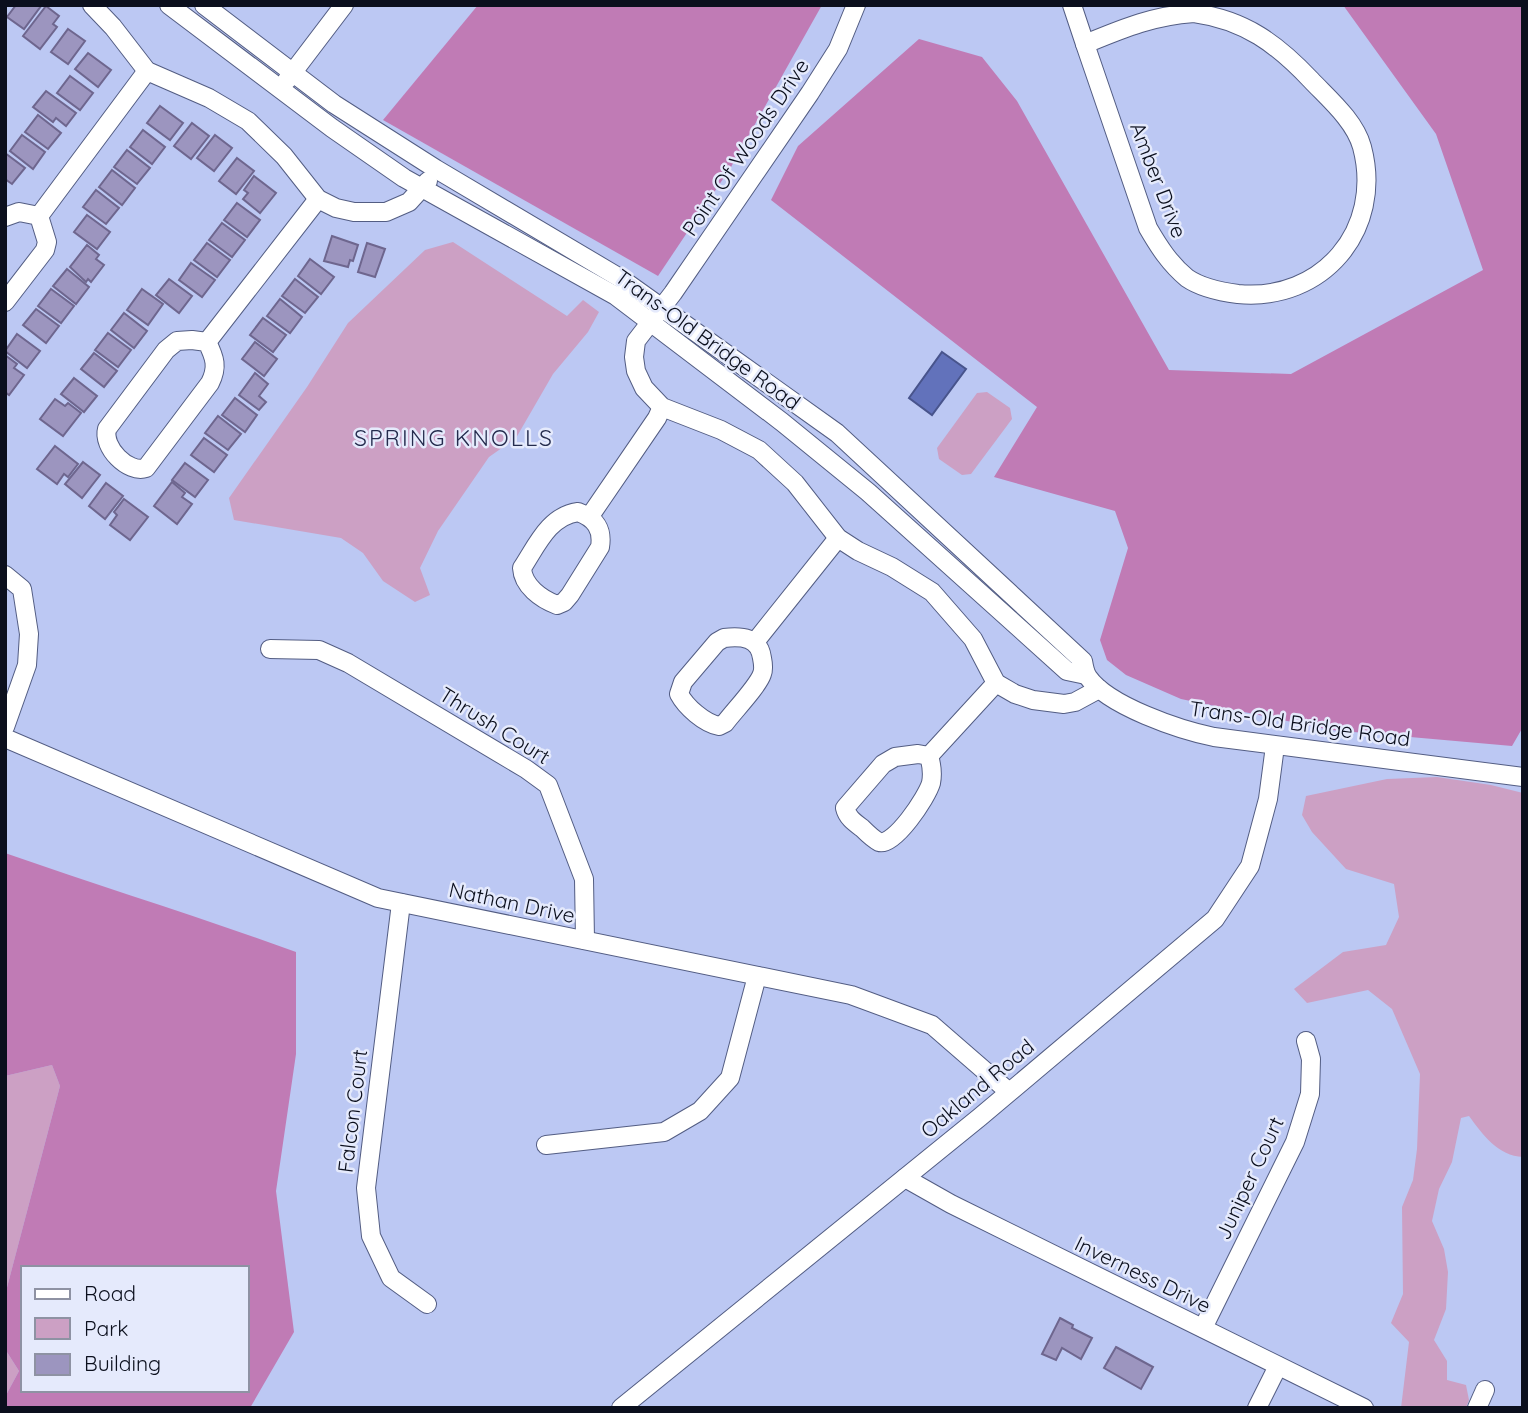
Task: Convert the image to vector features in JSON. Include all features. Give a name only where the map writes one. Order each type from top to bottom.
[{"type":"street","points":[[92,5],[147,71],[209,98],[248,121],[284,156],[318,199],[354,212],[386,212],[409,202],[436,169]]},
{"type":"street","name":"Trans-Old Bridge Road","points":[[169,5],[332,128],[423,188],[616,296],[782,422],[868,492],[1067,671],[1086,675]]},
{"type":"street","name":"Trans-Old Bridge Road","points":[[204,5],[334,104],[436,169],[620,278],[837,433],[1083,662],[1086,675],[1099,689],[1158,721],[1189,732],[1275,746],[1522,777]]},
{"type":"street","points":[[279,89],[344,5]]},
{"type":"street","name":"Point Of Woods Drive","points":[[662,407],[644,388],[636,371],[636,341],[673,293],[828,66],[856,5]]},
{"type":"street","name":"Amber Drive","points":[[1072,5],[1085,44],[1148,228],[1163,254],[1189,279],[1226,292],[1250,295],[1279,291],[1302,285],[1319,275],[1344,250],[1357,232],[1365,202],[1366,175],[1362,146],[1351,125],[1286,53],[1250,29],[1210,15],[1194,13],[1146,20],[1085,44]]},
{"type":"street","points":[[39,216],[147,71]]},
{"type":"street","points":[[206,342],[318,199]]},
{"type":"street","points":[[5,216],[19,212],[39,216]]},
{"type":"street","points":[[5,302],[45,250],[47,242],[39,216]]},
{"type":"street","points":[[177,341],[206,342],[217,369],[210,383],[146,468],[133,468],[111,451],[106,443],[107,429],[166,349],[177,341]]},
{"type":"street","points":[[590,516],[662,407],[721,430],[759,450],[795,483],[838,538],[932,592],[973,639],[996,683],[1032,700],[1065,704],[1075,702],[1099,689]]},
{"type":"street","points":[[578,512],[590,516],[598,525],[600,547],[564,602],[557,605],[527,585],[522,576],[522,568],[553,522],[564,514],[578,512]]},
{"type":"street","points":[[755,642],[838,538]]},
{"type":"street","points":[[5,575],[22,589],[29,634],[27,665],[5,727]]},
{"type":"street","points":[[733,637],[755,642],[761,653],[762,676],[725,723],[719,726],[711,724],[683,701],[678,694],[679,688],[717,642],[733,637]]},
{"type":"street","name":"Thrush Court","points":[[270,649],[319,650],[348,663],[526,769],[548,785],[584,879],[585,940]]},
{"type":"street","points":[[929,756],[996,683]]},
{"type":"street","name":"Nathan Drive","points":[[5,738],[378,898],[851,995],[932,1025],[1008,1091]]},
{"type":"street","name":"Oakland Road","points":[[621,1408],[905,1178],[1215,919],[1250,866],[1268,799],[1275,746]]},
{"type":"street","points":[[929,756],[933,770],[924,800],[893,838],[878,842],[846,814],[845,807],[849,801],[883,764],[895,757],[929,756]]},
{"type":"street","name":"Falcon Court","points":[[401,903],[366,1188],[371,1236],[391,1278],[426,1304]]},
{"type":"street","points":[[546,1145],[664,1132],[700,1111],[730,1078],[757,976]]},
{"type":"street","name":"Juniper Court","points":[[1203,1328],[1295,1142],[1310,1094],[1311,1059],[1306,1041]]},
{"type":"street","name":"Inverness Drive","points":[[905,1178],[951,1204],[1364,1408]]},
{"type":"street","points":[[1257,1408],[1278,1366]]},
{"type":"street","points":[[1477,1408],[1485,1390]]},
{"type":"green space","points":[[453,242],[567,316],[583,300],[599,312],[588,332],[553,374],[516,438],[489,457],[438,531],[420,568],[430,595],[415,602],[383,581],[363,553],[341,538],[234,520],[229,498],[348,323],[425,250]]},
{"type":"green space","points":[[987,392],[1010,408],[1012,419],[971,474],[962,475],[939,459],[937,448],[977,393]]},
{"type":"green space","points":[[1437,777],[1523,793],[1523,1157],[1499,1149],[1469,1116],[1461,1118],[1452,1162],[1439,1189],[1432,1221],[1444,1249],[1448,1272],[1446,1309],[1434,1340],[1447,1361],[1447,1380],[1466,1385],[1469,1400],[1466,1408],[1401,1408],[1409,1342],[1391,1323],[1403,1294],[1402,1207],[1413,1180],[1420,1074],[1392,1009],[1368,990],[1307,1003],[1294,989],[1343,952],[1386,945],[1399,917],[1394,884],[1346,869],[1312,832],[1302,815],[1306,796],[1387,779]]},
{"type":"green space","points":[[52,1065],[60,1086],[5,1295],[5,1076]]},
{"type":"green space","points":[[5,1349],[19,1371],[5,1397]]},
{"type":"shaded area","points":[[478,5],[822,5],[731,167],[658,276],[383,120]]},
{"type":"shaded area","points":[[1343,5],[1523,5],[1523,727],[1512,746],[1331,730],[1181,699],[1126,675],[1107,660],[1100,640],[1128,548],[1115,511],[994,477],[1037,407],[771,200],[798,146],[919,39],[982,57],[1017,101],[1169,370],[1291,374],[1483,270],[1436,134]]},
{"type":"shaded area","points":[[5,853],[296,952],[296,1054],[276,1191],[294,1332],[250,1408],[5,1408],[5,1397],[19,1371],[5,1349],[5,1295],[60,1086],[52,1065],[5,1076]]},
{"type":"water","points":[[942,352],[966,369],[932,415],[909,398]]},
{"type":"building","points":[[16,5],[41,6],[24,29],[7,17]]},
{"type":"building","points":[[46,6],[59,16],[53,24],[57,27],[40,49],[23,36]]},
{"type":"building","points":[[68,29],[85,41],[68,64],[51,52]]},
{"type":"building","points":[[88,53],[111,70],[98,87],[75,69]]},
{"type":"building","points":[[70,76],[93,93],[80,110],[57,93]]},
{"type":"building","points":[[46,91],[76,113],[66,126],[56,118],[53,122],[33,107]]},
{"type":"building","points":[[160,106],[183,123],[170,140],[147,123]]},
{"type":"building","points":[[38,115],[61,133],[48,149],[25,132]]},
{"type":"building","points":[[192,123],[209,136],[191,159],[174,146]]},
{"type":"building","points":[[143,130],[165,147],[152,164],[130,147]]},
{"type":"building","points":[[22,135],[45,152],[33,169],[10,151]]},
{"type":"building","points":[[215,135],[232,148],[214,171],[197,158]]},
{"type":"building","points":[[127,150],[150,168],[137,184],[114,167]]},
{"type":"building","points":[[5,153],[25,168],[12,184],[5,179]]},
{"type":"building","points":[[237,158],[254,171],[236,194],[219,181]]},
{"type":"building","points":[[112,170],[135,188],[122,205],[99,187]]},
{"type":"building","points":[[254,176],[276,193],[260,213],[243,199],[248,193],[244,190]]},
{"type":"building","points":[[96,190],[119,208],[106,224],[83,207]]},
{"type":"building","points":[[237,203],[260,220],[247,237],[224,220]]},
{"type":"building","points":[[87,215],[110,232],[97,249],[74,232]]},
{"type":"building","points":[[222,223],[245,240],[232,257],[209,240]]},
{"type":"building","points":[[332,236],[358,245],[348,267],[324,261]]},
{"type":"building","points":[[207,243],[230,260],[217,277],[194,260]]},
{"type":"building","points":[[367,243],[385,249],[375,277],[358,272]]},
{"type":"building","points":[[87,245],[99,255],[96,259],[104,265],[91,282],[88,279],[86,282],[70,267]]},
{"type":"building","points":[[310,259],[334,277],[321,294],[298,276]]},
{"type":"building","points":[[191,263],[215,280],[202,297],[179,280]]},
{"type":"building","points":[[67,269],[89,287],[76,304],[53,286]]},
{"type":"building","points":[[169,279],[192,296],[179,313],[156,295]]},
{"type":"building","points":[[295,279],[318,297],[305,313],[282,296]]},
{"type":"building","points":[[51,289],[74,306],[61,323],[38,306]]},
{"type":"building","points":[[142,289],[163,304],[148,325],[127,310]]},
{"type":"building","points":[[280,299],[302,317],[290,333],[267,316]]},
{"type":"building","points":[[36,309],[59,326],[46,343],[23,325]]},
{"type":"building","points":[[124,313],[147,331],[134,348],[111,330]]},
{"type":"building","points":[[263,318],[286,335],[273,352],[250,335]]},
{"type":"building","points":[[108,333],[131,350],[118,367],[95,350]]},
{"type":"building","points":[[17,334],[40,351],[27,368],[5,351]]},
{"type":"building","points":[[255,342],[277,359],[264,376],[242,359]]},
{"type":"building","points":[[94,353],[117,371],[104,387],[81,369]]},
{"type":"building","points":[[5,355],[17,364],[14,368],[24,375],[9,395],[5,392]]},
{"type":"building","points":[[255,373],[268,384],[259,396],[266,402],[259,410],[239,395]]},
{"type":"building","points":[[74,378],[97,396],[84,412],[61,394]]},
{"type":"building","points":[[235,398],[257,415],[245,432],[222,415]]},
{"type":"building","points":[[55,399],[65,406],[68,403],[81,413],[63,436],[40,419]]},
{"type":"building","points":[[218,416],[241,434],[228,450],[205,433]]},
{"type":"building","points":[[204,438],[227,455],[214,472],[191,455]]},
{"type":"building","points":[[55,446],[78,464],[68,477],[64,474],[57,484],[37,469]]},
{"type":"building","points":[[83,462],[100,475],[82,498],[65,484]]},
{"type":"building","points":[[185,463],[208,480],[195,497],[172,480]]},
{"type":"building","points":[[172,482],[185,493],[182,497],[192,504],[177,524],[154,506]]},
{"type":"building","points":[[106,483],[123,496],[105,519],[89,506]]},
{"type":"building","points":[[124,499],[148,517],[130,540],[110,525],[117,515],[114,512]]},
{"type":"building","points":[[1060,1318],[1073,1325],[1072,1328],[1092,1338],[1081,1359],[1062,1348],[1056,1360],[1042,1354]]},
{"type":"building","points":[[1116,1347],[1153,1367],[1141,1389],[1104,1368]]},
{"type":"district","name":"SPRING KNOLLS","points":[[454,437]]}]
